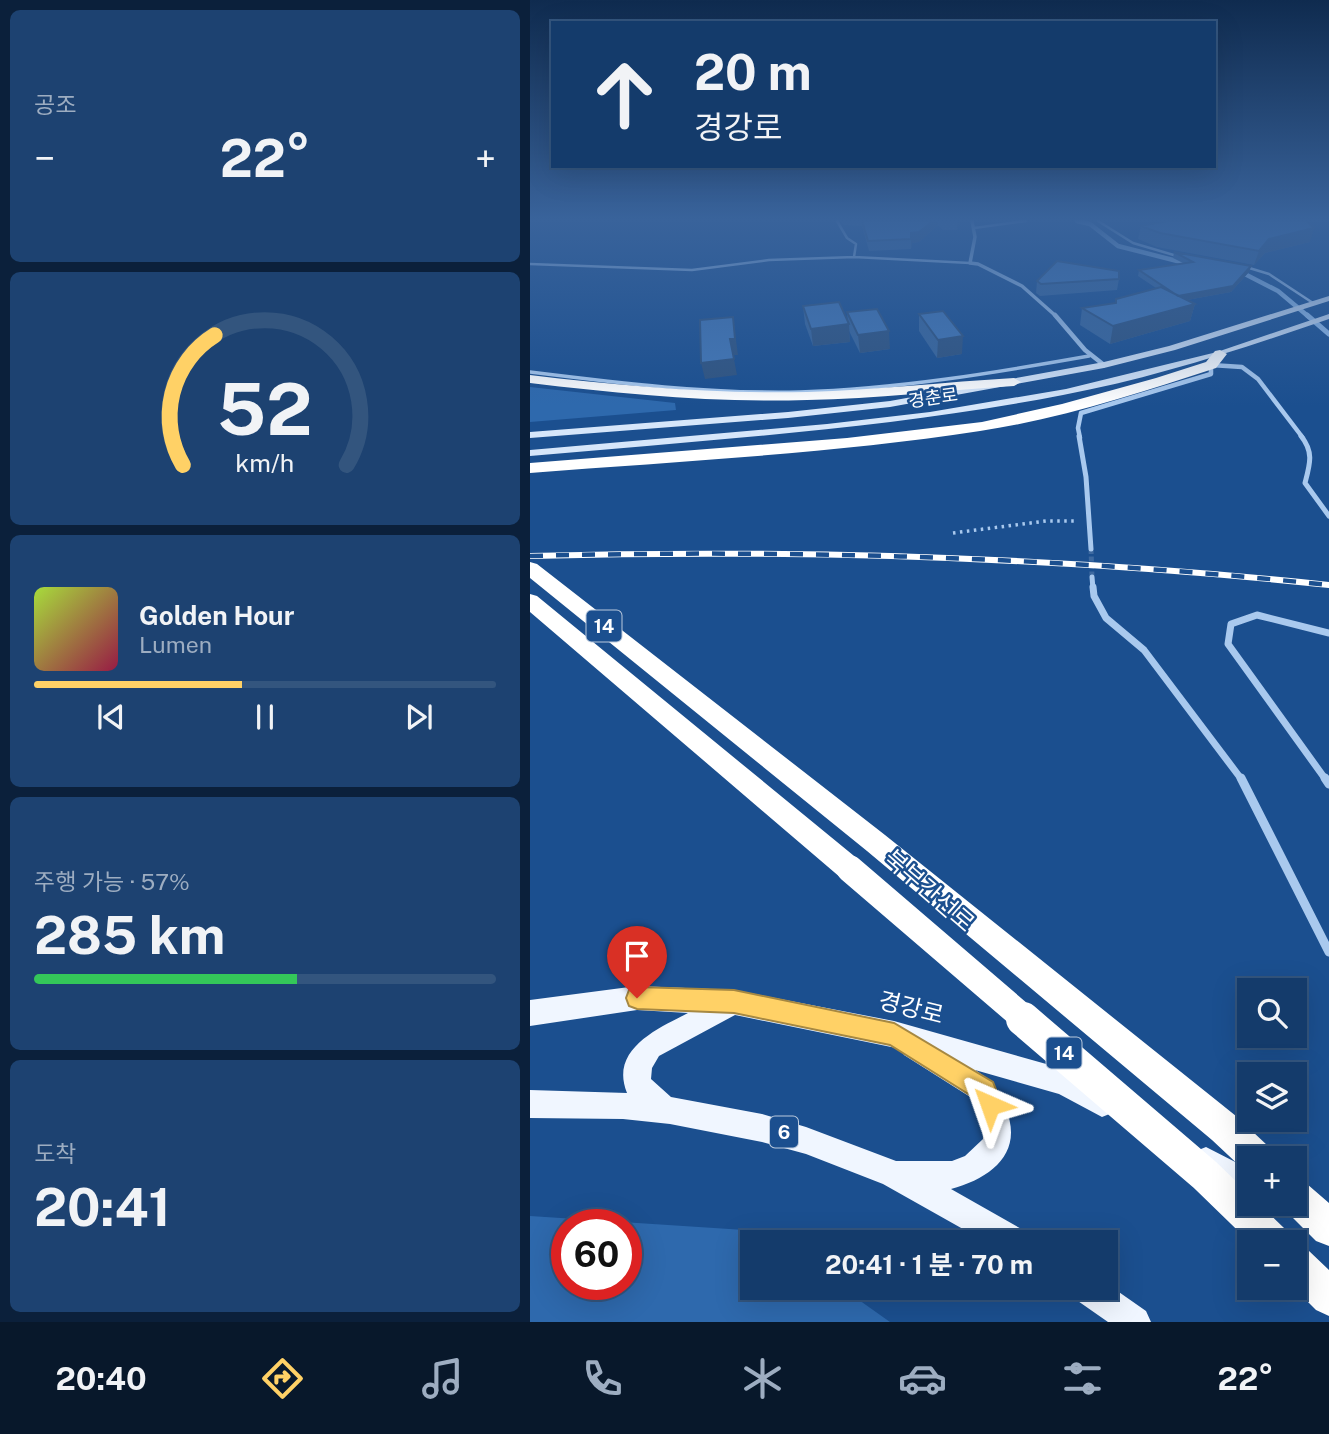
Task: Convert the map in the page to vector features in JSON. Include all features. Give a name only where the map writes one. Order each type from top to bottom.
[{"type":"highway","points":[[530,468],[906,438],[982,426],[1082,403],[1215,360]]},
{"type":"highway","points":[[530,379],[629,392],[736,396],[844,395],[1014,382]]},
{"type":"highway","name":"북부간선로","points":[[530,568],[876,843],[1243,1146]]},
{"type":"highway","name":"북부간선로","points":[[530,601],[850,869],[1205,1175],[1262,1230]]},
{"type":"highway","points":[[1307,1207],[1329,1228]]},
{"type":"highway","points":[[1307,1275],[1329,1297]]},
{"type":"main road","name":"경춘로","points":[[530,435],[890,404],[1104,365],[1172,348],[1329,298]]},
{"type":"main road","name":"경춘로","points":[[530,453],[827,427],[930,415],[1067,392],[1215,360],[1327,317]]},
{"type":"main road","name":"경강로","points":[[530,1013],[637,998],[734,1002],[894,1034],[1064,1082],[1237,1177]]},
{"type":"main road","points":[[664,1110],[637,1085],[639,1064],[650,1047],[676,1030],[734,1002]]},
{"type":"main road","points":[[894,1034],[984,1091],[996,1118],[997,1144],[981,1164],[946,1177],[894,1175]]},
{"type":"main road","name":"6","points":[[530,1104],[561,1103],[664,1110],[777,1130],[894,1175],[993,1230]]},
{"type":"main road","points":[[1302,1216],[1329,1236]]},
{"type":"main road","points":[[1103,1300],[1135,1322]]},
{"type":"street","points":[[1014,283],[1038,297],[1089,356],[1104,365]]},
{"type":"street","points":[[1091,549],[1086,477],[1078,428],[1081,413],[1211,374],[1215,360],[1242,367],[1258,379],[1309,446],[1311,459],[1305,483],[1329,516]]},
{"type":"street","points":[[1092,577],[1094,596],[1106,618],[1144,649],[1241,778],[1329,952]]},
{"type":"street","points":[[1329,633],[1256,615],[1231,624],[1228,645],[1329,784]]},
{"type":"lane","points":[[1281,283],[1310,304]]},
{"type":"lane","points":[[530,372],[634,385],[784,391],[941,381],[1089,356]]},
{"type":"path","points":[[953,533],[1046,521],[1089,520]]},
{"type":"shaded area","points":[[530,387],[675,403],[676,410],[530,422]]},
{"type":"shaded area","points":[[530,1216],[551,1217],[551,1300],[642,1300],[642,1223],[745,1230],[740,1230],[740,1300],[859,1300],[890,1322],[530,1322]]},
{"type":"building","points":[[1158,283],[1236,283],[1233,286],[1178,296]]},
{"type":"building","points":[[1161,287],[1195,304],[1113,326],[1082,308],[1116,303],[1116,299]]},
{"type":"building","points":[[839,302],[849,324],[811,329],[803,306]]},
{"type":"building","points":[[877,309],[889,331],[858,335],[847,312]]},
{"type":"building","points":[[943,311],[963,336],[938,340],[919,314]]},
{"type":"building","points":[[733,317],[735,339],[730,339],[734,359],[701,363],[700,320]]},
{"type":"waterway","points":[[1262,283],[1278,291],[1309,317]]},
{"type":"waterway","points":[[1307,315],[1329,334]]},
{"type":"tunnel","points":[[1091,549],[1092,577]]},
{"type":"railway","points":[[530,556],[730,554],[930,557],[1229,575],[1329,585]]},
{"type":"route","points":[[637,998],[734,1002],[894,1034],[984,1091],[990,1105]]}]
